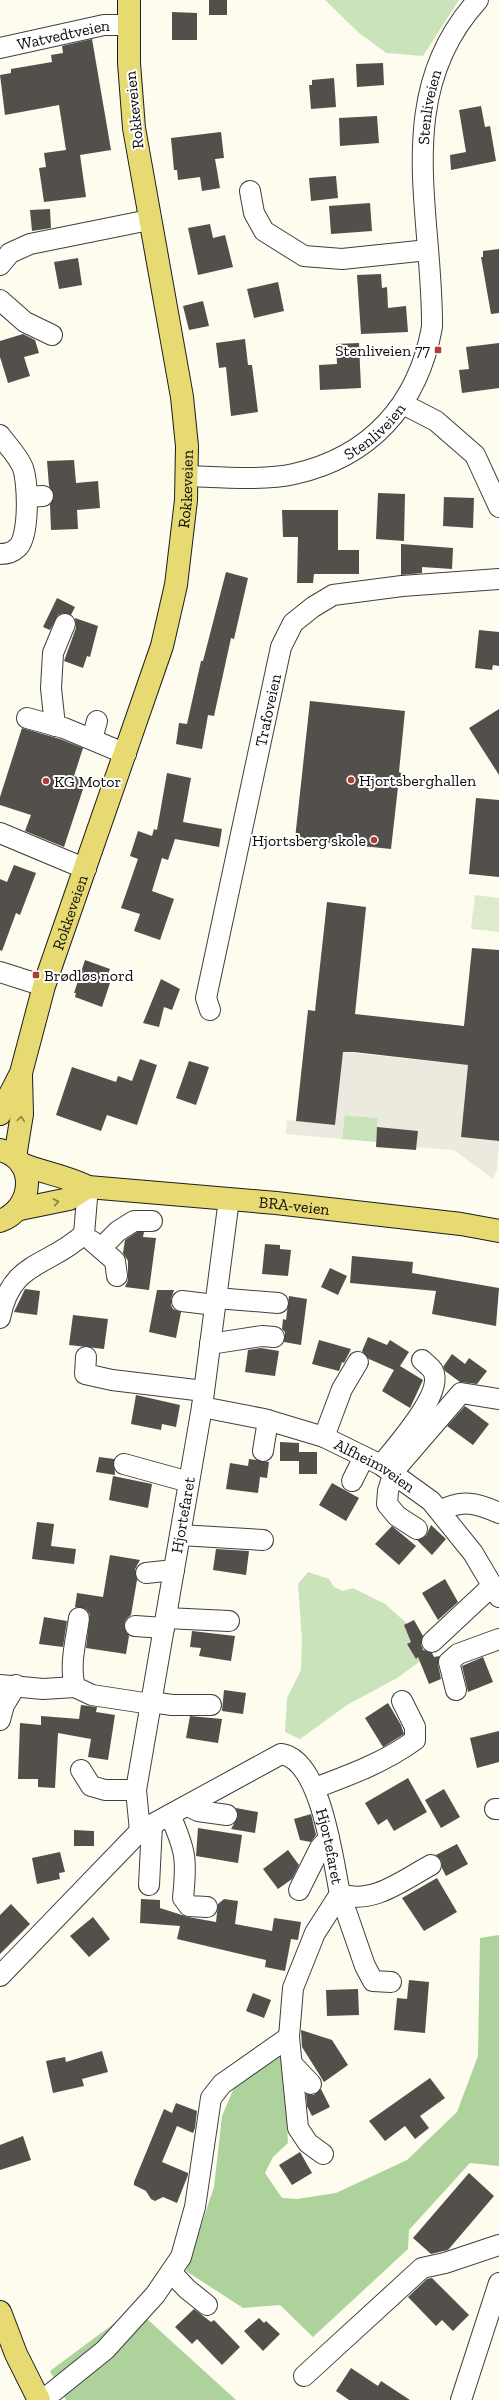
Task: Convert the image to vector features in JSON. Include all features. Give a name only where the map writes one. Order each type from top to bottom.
[{"type":"main road","name":"Rokkeveien","points":[[0,1114],[21,1073],[44,986],[126,754],[170,617],[176,585],[188,476],[185,421],[178,368],[134,128],[128,25],[129,0]]},
{"type":"main road","name":"Rokkeveien","points":[[12,1157],[22,1114],[21,1073]]},
{"type":"main road","name":"BRA-veien","points":[[12,1157],[40,1171],[71,1178],[88,1187],[230,1198],[446,1222],[499,1231]]},
{"type":"main road","points":[[0,1221],[9,1218],[20,1209],[26,1195],[27,1179],[12,1157]]},
{"type":"main road","points":[[20,1209],[69,1199],[88,1187]]},
{"type":"main road","points":[[0,2312],[16,2354],[38,2399]]},
{"type":"street","name":"Stenliveien","points":[[188,476],[234,478],[292,474],[330,463],[364,445],[384,427],[402,404],[418,377],[428,347],[432,327],[423,165],[424,111],[432,76],[449,37],[478,0]]},
{"type":"street","name":"Watvedtveien","points":[[0,48],[104,25],[128,25]]},
{"type":"street","points":[[250,191],[254,213],[264,231],[304,256],[342,259],[428,250]]},
{"type":"street","points":[[0,265],[10,254],[30,244],[150,220]]},
{"type":"street","points":[[0,300],[25,322],[52,335]]},
{"type":"street","points":[[402,404],[436,421],[475,455],[499,507]]},
{"type":"street","points":[[0,436],[23,468],[35,496],[24,536],[18,548],[7,554],[0,554]]},
{"type":"street","name":"Trafoveien","points":[[210,1010],[206,998],[281,647],[293,623],[333,595],[402,586],[499,579]]},
{"type":"street","points":[[55,726],[51,688],[53,653],[65,624]]},
{"type":"street","points":[[27,718],[55,726],[94,730],[126,754]]},
{"type":"street","points":[[0,833],[86,869]]},
{"type":"street","points":[[0,972],[44,986]]},
{"type":"street","points":[[84,1234],[88,1187]]},
{"type":"street","name":"Hjortefaret","points":[[146,1828],[136,1790],[203,1399],[230,1198]]},
{"type":"street","points":[[101,1248],[134,1221],[152,1221]]},
{"type":"street","points":[[84,1234],[115,1261],[117,1276]]},
{"type":"street","points":[[0,1318],[3,1300],[13,1283],[33,1266],[84,1234]]},
{"type":"street","points":[[182,1301],[278,1303]]},
{"type":"street","points":[[210,1344],[262,1336],[274,1337]]},
{"type":"street","name":"Alfheimveien","points":[[86,1357],[85,1374],[203,1399],[324,1437],[383,1468],[431,1501],[472,1553],[496,1592]]},
{"type":"street","points":[[417,1528],[397,1516],[387,1504],[388,1491],[383,1468],[426,1405],[435,1387],[434,1372],[422,1360]]},
{"type":"street","points":[[324,1437],[342,1389],[358,1362]]},
{"type":"street","points":[[352,1481],[383,1468],[461,1393],[498,1399]]},
{"type":"street","points":[[263,1451],[268,1420]]},
{"type":"street","points":[[124,1464],[189,1482]]},
{"type":"street","points":[[440,1511],[453,1504],[467,1503],[499,1513]]},
{"type":"street","points":[[180,1534],[263,1540]]},
{"type":"street","points":[[146,1573],[174,1570]]},
{"type":"street","points":[[432,1642],[496,1592]]},
{"type":"street","points":[[75,1687],[73,1677],[74,1657],[80,1618]]},
{"type":"street","points":[[135,1626],[165,1623],[229,1621]]},
{"type":"street","points":[[456,1690],[449,1662],[458,1654],[499,1639]]},
{"type":"street","points":[[0,1720],[8,1685],[43,1689],[75,1687],[92,1695],[151,1703],[172,1705],[211,1705]]},
{"type":"street","points":[[315,1788],[355,1774],[398,1753],[415,1740],[415,1727],[402,1701]]},
{"type":"street","name":"Hjortefaret","points":[[0,1976],[146,1828],[281,1754],[289,1755],[297,1761],[315,1788],[340,1894],[315,1933],[293,1988],[289,2038],[298,2128],[308,2143],[324,2154]]},
{"type":"street","points":[[81,1770],[91,1786],[105,1790],[136,1790]]},
{"type":"street","points":[[188,1806],[198,1812],[227,1816]]},
{"type":"street","points":[[170,1815],[182,1843],[187,1866],[183,1898],[189,1906],[207,1907]]},
{"type":"street","points":[[146,1828],[149,1885]]},
{"type":"street","points":[[299,1890],[320,1848],[328,1838]]},
{"type":"street","points":[[340,1894],[350,1897],[365,1898],[384,1890],[431,1865]]},
{"type":"street","points":[[340,1894],[364,1966],[373,1981],[391,1982]]},
{"type":"street","points":[[38,2399],[49,2395],[105,2350],[155,2296],[181,2257],[195,2207],[211,2098],[222,2084],[289,2038]]},
{"type":"street","points":[[292,2064],[311,2084]]},
{"type":"street","points":[[304,2376],[422,2268],[445,2263],[499,2245]]},
{"type":"street","points":[[171,2272],[187,2289],[207,2305]]},
{"type":"street","points":[[461,2400],[494,2318],[499,2283]]},
{"type":"green space","points":[[325,0],[459,0],[423,56],[386,53],[358,32]]},
{"type":"green space","points":[[475,895],[499,898],[499,932],[471,929]]},
{"type":"green space","points":[[344,1115],[378,1118],[376,1142],[342,1139]]},
{"type":"green space","points":[[308,1572],[329,1579],[334,1587],[343,1591],[353,1588],[385,1604],[412,1628],[423,1659],[397,1678],[347,1705],[300,1739],[285,1732],[287,1698],[301,1670],[302,1640],[298,1584]]},
{"type":"green space","points":[[499,1935],[499,2166],[470,2163],[409,2230],[408,2249],[313,2337],[280,2305],[243,2308],[186,2271],[214,2187],[222,2116],[234,2088],[283,2052],[288,2143],[273,2157],[265,2173],[282,2198],[297,2199],[336,2193],[407,2160],[457,2112],[478,2056],[480,1938]]},
{"type":"green space","points":[[135,2308],[236,2400],[66,2400],[50,2371]]},
{"type":"shaded area","points":[[343,1052],[468,1065],[461,1137],[499,1141],[497,1170],[493,1179],[454,1150],[417,1147],[418,1131],[377,1127],[378,1118],[345,1115],[342,1139],[286,1134],[287,1120],[335,1125]]},
{"type":"building","points":[[209,0],[227,0],[227,15],[209,15]]},
{"type":"building","points":[[172,12],[197,13],[197,40],[172,40]]},
{"type":"building","points":[[92,39],[111,150],[80,155],[86,197],[44,202],[39,168],[46,167],[44,153],[66,150],[59,105],[5,115],[0,75],[11,73],[11,69],[52,62],[51,55],[63,53],[62,46]]},
{"type":"building","points":[[383,63],[384,85],[357,87],[356,64]]},
{"type":"building","points":[[334,78],[336,107],[311,109],[309,85],[312,85],[312,80]]},
{"type":"building","points":[[481,106],[485,127],[490,126],[496,161],[451,170],[450,155],[466,152],[459,110]]},
{"type":"building","points":[[377,116],[379,143],[340,146],[339,118]]},
{"type":"building","points":[[221,132],[224,158],[215,159],[220,188],[202,191],[200,177],[178,180],[177,170],[174,170],[171,138]]},
{"type":"building","points":[[336,176],[338,198],[311,201],[309,178]]},
{"type":"building","points":[[370,203],[372,231],[331,234],[329,206]]},
{"type":"building","points":[[50,209],[51,228],[32,231],[30,210]]},
{"type":"building","points":[[210,224],[213,238],[225,235],[233,267],[198,275],[188,228]]},
{"type":"building","points":[[499,249],[499,313],[491,314],[481,257],[483,257],[483,251]]},
{"type":"building","points":[[78,258],[82,285],[59,289],[54,262]]},
{"type":"building","points":[[381,274],[382,288],[387,287],[388,308],[406,306],[408,332],[361,334],[357,275]]},
{"type":"building","points":[[278,282],[284,311],[254,318],[247,289]]},
{"type":"building","points":[[203,301],[209,326],[189,330],[183,306]]},
{"type":"building","points":[[23,334],[35,340],[39,353],[24,357],[30,376],[8,383],[0,357],[0,341]]},
{"type":"building","points":[[245,339],[248,365],[252,365],[258,412],[231,416],[226,367],[219,368],[216,343]]},
{"type":"building","points":[[359,343],[361,388],[320,390],[319,365],[337,364],[336,344]]},
{"type":"building","points":[[499,343],[499,388],[462,393],[459,370],[469,369],[466,347]]},
{"type":"building","points":[[74,460],[76,483],[98,481],[100,508],[77,510],[78,529],[51,530],[50,505],[54,496],[49,486],[47,461]]},
{"type":"building","points":[[378,493],[405,494],[404,541],[376,539]]},
{"type":"building","points":[[444,497],[474,498],[473,528],[443,526]]},
{"type":"building","points":[[282,510],[338,510],[338,550],[359,550],[359,574],[314,574],[313,583],[297,583],[298,537],[283,537]]},
{"type":"building","points":[[401,544],[453,548],[452,569],[422,567],[422,573],[401,575]]},
{"type":"building","points":[[226,572],[248,578],[234,639],[231,638],[214,716],[208,715],[202,749],[176,744],[179,723],[187,724],[201,661],[203,661]]},
{"type":"building","points":[[57,598],[75,607],[71,615],[64,613],[58,615],[50,630],[43,627]]},
{"type":"building","points":[[75,618],[98,626],[90,657],[87,656],[83,668],[64,661],[76,628]]},
{"type":"building","points":[[479,630],[499,632],[499,666],[493,665],[492,670],[475,668]]},
{"type":"building","name":"Hjortsberghallen","points":[[310,701],[405,711],[399,772],[401,773],[400,788],[398,787],[391,849],[295,839]]},
{"type":"building","points":[[499,709],[499,775],[469,728]]},
{"type":"building","points":[[22,728],[60,739],[83,748],[74,776],[86,780],[64,847],[25,831],[31,815],[0,805],[0,797]]},
{"type":"building","points":[[167,773],[191,778],[183,822],[222,829],[219,847],[175,839],[168,860],[162,858],[152,891],[174,899],[160,940],[134,931],[140,914],[121,908],[138,859],[130,856],[138,831],[152,836],[154,829],[157,830]]},
{"type":"building","points":[[476,798],[499,800],[499,877],[469,874]]},
{"type":"building","points":[[14,865],[36,873],[20,915],[16,913],[2,951],[0,950],[0,879],[7,882]]},
{"type":"building","points":[[327,902],[366,907],[355,1014],[464,1026],[472,948],[499,950],[499,1141],[461,1137],[468,1065],[354,1052],[343,1052],[335,1125],[296,1121],[308,1010],[315,1011]]},
{"type":"building","points":[[85,960],[110,969],[106,979],[111,980],[102,1007],[75,997],[76,993],[74,993]]},
{"type":"building","points":[[161,979],[180,989],[172,1010],[164,1007],[159,1027],[143,1023]]},
{"type":"building","points":[[140,1059],[157,1065],[137,1125],[107,1115],[101,1131],[56,1115],[72,1067],[116,1082],[118,1076],[132,1081]]},
{"type":"building","points":[[189,1061],[209,1067],[196,1105],[176,1098]]},
{"type":"building","points":[[377,1127],[418,1131],[416,1150],[376,1147]]},
{"type":"building","points":[[137,1232],[144,1232],[143,1237],[156,1238],[149,1290],[125,1287],[128,1280],[128,1261],[123,1253],[125,1240]]},
{"type":"building","points":[[265,1244],[280,1245],[280,1249],[291,1250],[288,1276],[262,1274]]},
{"type":"building","points":[[352,1256],[413,1262],[412,1273],[499,1288],[496,1326],[432,1314],[436,1291],[350,1283]]},
{"type":"building","points":[[330,1268],[347,1276],[338,1295],[321,1287]]},
{"type":"building","points":[[25,1289],[40,1291],[37,1315],[14,1312]]},
{"type":"building","points":[[157,1290],[174,1290],[171,1305],[173,1309],[181,1312],[176,1338],[149,1332]]},
{"type":"building","points":[[289,1296],[307,1299],[301,1345],[284,1342],[285,1332],[282,1329],[283,1319],[286,1320]]},
{"type":"building","points":[[73,1315],[108,1319],[104,1349],[69,1345]]},
{"type":"building","points":[[368,1337],[387,1345],[390,1340],[409,1352],[400,1366],[423,1380],[410,1408],[382,1391],[394,1370],[369,1359],[362,1351]]},
{"type":"building","points":[[319,1340],[351,1349],[344,1363],[342,1362],[339,1371],[312,1364]]},
{"type":"building","points":[[261,1348],[279,1351],[275,1376],[245,1372],[248,1350]]},
{"type":"building","points":[[452,1354],[465,1364],[469,1358],[487,1371],[477,1384],[460,1382],[445,1371],[443,1367]]},
{"type":"building","points":[[136,1395],[180,1405],[176,1427],[162,1424],[161,1430],[131,1424]]},
{"type":"building","points":[[465,1406],[489,1424],[473,1445],[447,1426]]},
{"type":"building","points":[[280,1442],[299,1443],[299,1461],[280,1461]]},
{"type":"building","points":[[299,1452],[317,1452],[317,1474],[299,1474]]},
{"type":"building","points":[[99,1457],[114,1459],[115,1475],[96,1472]]},
{"type":"building","points":[[249,1459],[269,1462],[267,1478],[260,1477],[258,1493],[226,1489],[230,1463],[248,1466]]},
{"type":"building","points":[[113,1476],[152,1484],[148,1508],[109,1500]]},
{"type":"building","points":[[332,1483],[359,1498],[346,1521],[319,1505]]},
{"type":"building","points":[[37,1522],[54,1524],[51,1546],[76,1549],[74,1564],[32,1559]]},
{"type":"building","points":[[431,1525],[446,1539],[432,1555],[417,1540],[426,1536]]},
{"type":"building","points":[[392,1526],[416,1546],[399,1565],[375,1544]]},
{"type":"building","points":[[216,1549],[249,1551],[246,1575],[213,1570]]},
{"type":"building","points":[[110,1555],[140,1560],[135,1569],[137,1580],[131,1615],[126,1619],[124,1625],[129,1636],[126,1654],[86,1648],[90,1614],[86,1609],[75,1607],[77,1593],[103,1597]]},
{"type":"building","points":[[445,1579],[458,1602],[438,1620],[422,1593]]},
{"type":"building","points":[[44,1617],[67,1621],[63,1647],[39,1644]]},
{"type":"building","points":[[414,1620],[423,1636],[421,1644],[423,1650],[432,1653],[434,1657],[440,1656],[438,1664],[441,1679],[429,1684],[418,1657],[416,1659],[407,1644],[411,1642],[404,1625]]},
{"type":"building","points":[[192,1631],[235,1636],[231,1661],[199,1656],[201,1648],[190,1647]]},
{"type":"building","points":[[483,1657],[493,1682],[468,1692],[462,1666]]},
{"type":"building","points":[[224,1690],[246,1693],[243,1714],[222,1711]]},
{"type":"building","points":[[388,1703],[401,1725],[404,1734],[383,1747],[365,1718]]},
{"type":"building","points":[[81,1705],[97,1707],[96,1712],[115,1715],[108,1760],[88,1757],[91,1739],[58,1733],[55,1788],[38,1787],[38,1779],[18,1779],[20,1723],[41,1725],[41,1716],[79,1719]]},
{"type":"building","points":[[190,1716],[222,1719],[218,1743],[186,1738]]},
{"type":"building","points":[[499,1731],[499,1762],[477,1768],[470,1738]]},
{"type":"building","points":[[408,1778],[427,1812],[394,1831],[387,1819],[378,1825],[365,1803]]},
{"type":"building","points":[[444,1789],[460,1817],[441,1828],[425,1800]]},
{"type":"building","points":[[236,1808],[258,1812],[255,1833],[231,1829],[238,1817]]},
{"type":"building","points":[[311,1814],[316,1835],[311,1842],[300,1840],[294,1819]]},
{"type":"building","points":[[198,1828],[242,1835],[238,1863],[196,1856]]},
{"type":"building","points":[[74,1830],[94,1831],[94,1846],[74,1846]]},
{"type":"building","points":[[457,1844],[468,1864],[446,1876],[442,1868],[441,1860],[436,1855]]},
{"type":"building","points":[[288,1850],[299,1865],[292,1879],[278,1889],[263,1869]]},
{"type":"building","points":[[60,1852],[65,1872],[59,1873],[60,1879],[37,1884],[32,1858]]},
{"type":"building","points":[[437,1878],[457,1912],[424,1931],[402,1898]]},
{"type":"building","points":[[141,1899],[160,1900],[160,1908],[188,1917],[216,1922],[218,1904],[224,1899],[238,1901],[235,1924],[272,1931],[274,1918],[301,1922],[298,1940],[291,1939],[285,1971],[265,1967],[266,1960],[177,1939],[180,1926],[140,1923]]},
{"type":"building","points":[[11,1904],[30,1924],[0,1954],[0,1915]]},
{"type":"building","points":[[93,1917],[110,1939],[89,1957],[70,1936]]},
{"type":"building","points":[[409,1980],[429,1982],[425,2033],[394,2030],[397,1998],[407,1999]]},
{"type":"building","points":[[358,1989],[359,2015],[327,2016],[326,1990]]},
{"type":"building","points":[[253,1993],[271,2000],[264,2018],[246,2011]]},
{"type":"building","points":[[301,2030],[332,2040],[348,2065],[324,2082],[302,2047]]},
{"type":"building","points":[[102,2051],[108,2072],[82,2079],[84,2086],[53,2093],[46,2061],[65,2057],[66,2062]]},
{"type":"building","points":[[430,2078],[445,2098],[420,2116],[429,2128],[415,2139],[405,2126],[385,2141],[369,2121]]},
{"type":"building","points":[[321,2089],[330,2107],[312,2116],[307,2106],[306,2094],[314,2095]]},
{"type":"building","points":[[176,2103],[197,2111],[195,2128],[193,2133],[177,2126],[162,2162],[188,2173],[188,2175],[177,2203],[163,2197],[155,2201],[151,2199],[146,2191],[134,2185],[134,2182],[164,2109],[172,2113]]},
{"type":"building","points":[[23,2136],[31,2160],[0,2170],[0,2145]]},
{"type":"building","points":[[300,2152],[312,2173],[292,2185],[279,2165]]},
{"type":"building","points":[[469,2173],[494,2196],[448,2250],[431,2254],[413,2238]]},
{"type":"building","points":[[432,2278],[469,2315],[453,2331],[442,2320],[436,2326],[408,2297],[427,2279]]},
{"type":"building","points":[[194,2309],[211,2322],[214,2320],[240,2347],[222,2365],[197,2339],[192,2344],[175,2327]]},
{"type":"building","points":[[259,2318],[264,2323],[266,2321],[280,2334],[263,2351],[244,2331]]},
{"type":"building","points":[[351,2368],[378,2386],[381,2381],[410,2400],[349,2400],[336,2391]]},
{"type":"place","name":"Stenliveien 77","points":[[438,350]]},
{"type":"place","name":"Hjortsberghallen","points":[[351,780]]},
{"type":"place","name":"KG Motor","points":[[46,781]]},
{"type":"place","name":"Hjortsberg skole","points":[[374,840]]},
{"type":"place","name":"Brødløs nord","points":[[36,975]]}]
